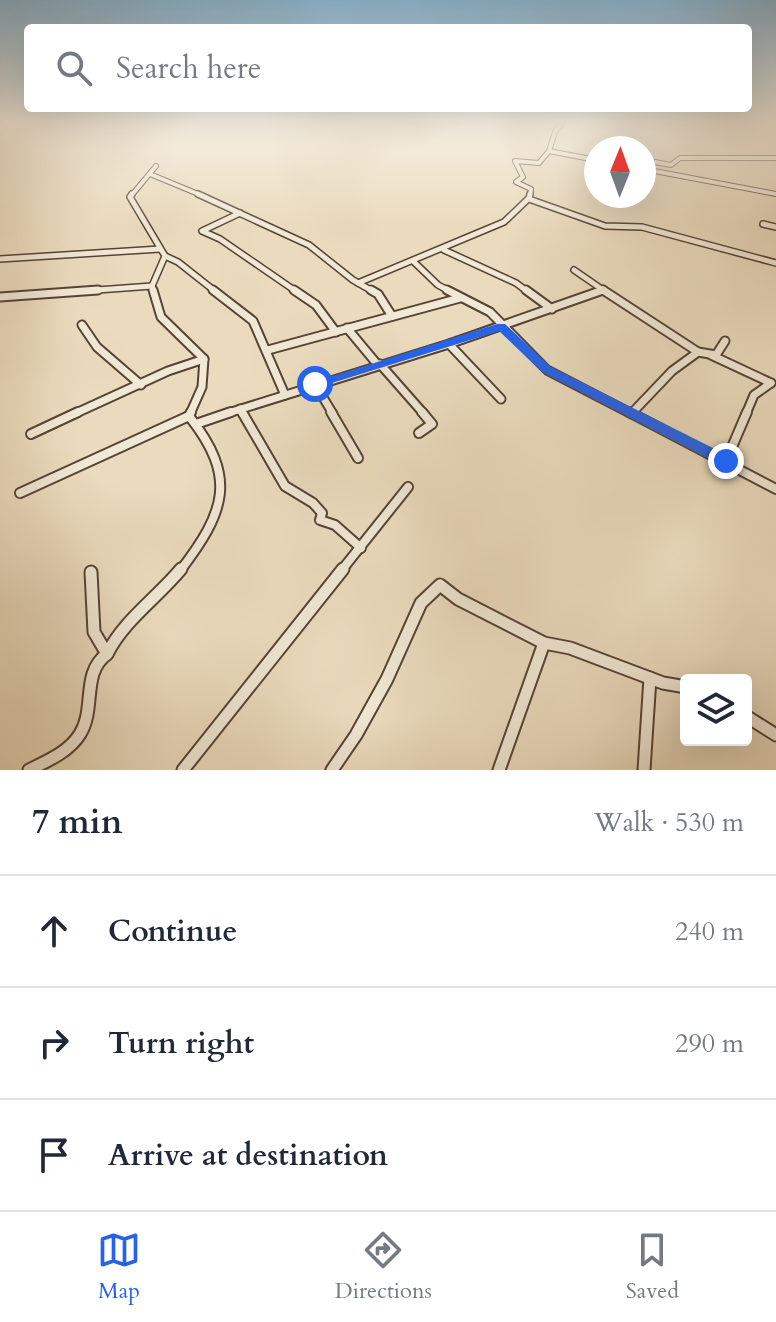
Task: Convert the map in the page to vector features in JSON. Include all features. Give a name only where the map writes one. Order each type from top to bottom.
[{"type":"street","points":[[358,283],[444,250],[504,222],[528,199],[532,190],[516,182],[523,177],[515,161],[539,163],[545,156]]},
{"type":"street","points":[[656,162],[671,165],[680,158],[776,158]]},
{"type":"street","points":[[156,166],[130,197],[165,256],[178,262],[253,321],[285,395]]},
{"type":"street","points":[[656,171],[776,194]]},
{"type":"street","points":[[150,174],[253,217],[309,245],[358,283],[378,294],[392,316]]},
{"type":"street","points":[[528,199],[605,226],[640,227],[776,263]]},
{"type":"street","points":[[240,213],[202,231],[220,239],[316,305],[336,332]]},
{"type":"street","points":[[763,224],[776,227]]},
{"type":"street","points":[[0,259],[160,249]]},
{"type":"street","points":[[444,250],[516,283],[552,309]]},
{"type":"street","points":[[29,770],[65,753],[76,742],[84,730],[95,663],[107,654],[114,636],[126,621],[164,590],[214,523],[220,507],[223,477],[193,420],[202,387],[204,359],[161,317],[152,286],[165,256]]},
{"type":"street","points":[[413,261],[430,279],[490,312],[547,370],[776,489]]},
{"type":"street","points":[[574,270],[698,352],[771,383],[754,395],[726,461]]},
{"type":"street","points":[[0,297],[152,286]]},
{"type":"street","points":[[20,493],[193,420],[240,409],[449,344],[603,290]]},
{"type":"street","points":[[268,350],[460,298]]},
{"type":"street","points":[[82,325],[97,347],[141,385]]},
{"type":"street","points":[[347,328],[432,424],[419,433]]},
{"type":"street","points":[[709,355],[716,355],[725,341]]},
{"type":"street","points":[[449,344],[501,399]]},
{"type":"street","points":[[632,413],[672,371],[698,352]]},
{"type":"street","points":[[31,434],[204,359]]},
{"type":"street","points":[[315,384],[358,458]]},
{"type":"street","points":[[240,409],[285,486],[313,503],[322,513],[320,520],[335,525],[361,548]]},
{"type":"street","points":[[183,770],[408,487]]},
{"type":"street","points":[[91,572],[94,632],[107,654]]},
{"type":"street","points":[[332,770],[356,735],[387,679],[421,603],[440,585],[458,599],[544,643],[570,648],[650,678],[680,686]]},
{"type":"street","points":[[499,770],[544,643]]},
{"type":"street","points":[[644,770],[650,678]]},
{"type":"street","points":[[752,720],[776,735]]},
{"type":"route","points":[[315,384],[501,326],[547,370],[726,461]]}]
